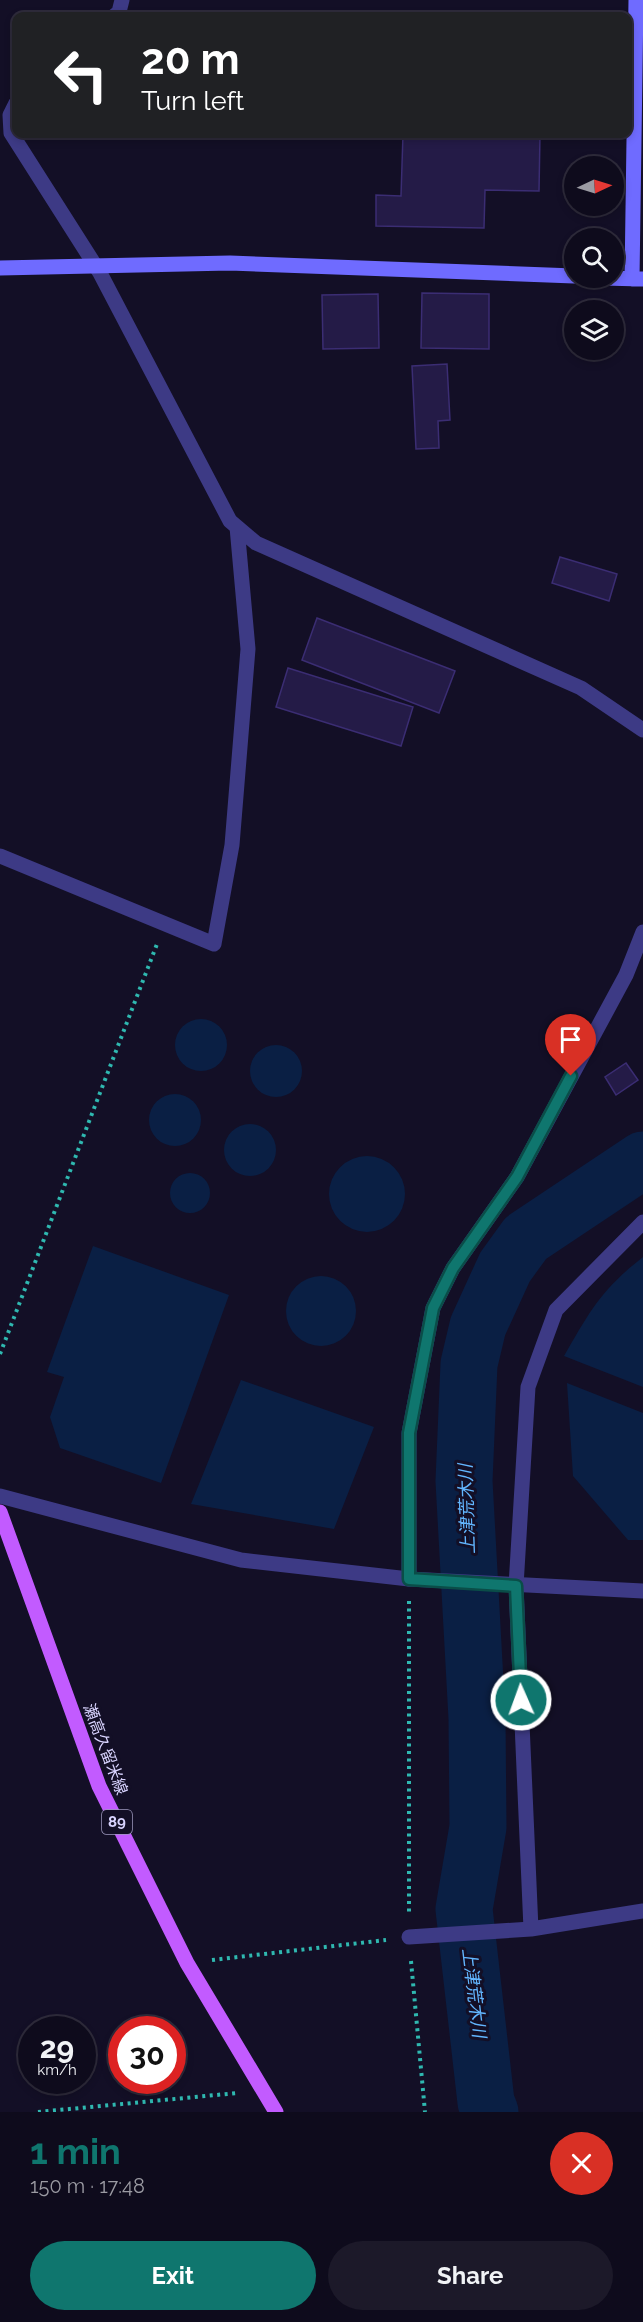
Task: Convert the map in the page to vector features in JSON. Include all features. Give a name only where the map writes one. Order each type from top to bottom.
[{"type":"main road","name":"瀬高久留米線","points":[[0,1512],[99,1786],[187,1963],[276,2112]]},
{"type":"street","points":[[636,0],[638,279]]},
{"type":"street","points":[[12,111],[10,115],[12,135]]},
{"type":"street","points":[[14,138],[96,266],[231,521],[237,527],[256,543],[581,688],[643,730]]},
{"type":"street","points":[[0,268],[230,263],[564,276]]},
{"type":"street","points":[[0,856],[214,945],[232,845],[248,648],[237,527]]},
{"type":"street","points":[[409,1579],[409,1433],[433,1308],[453,1268],[517,1177],[626,975],[643,932]]},
{"type":"street","points":[[531,1929],[516,1586],[528,1387],[556,1310],[643,1222]]},
{"type":"street","points":[[0,1496],[241,1560],[409,1579],[643,1591]]},
{"type":"street","points":[[409,1938],[531,1929],[643,1911]]},
{"type":"path","points":[[0,1354],[164,924]]},
{"type":"path","points":[[409,1579],[409,1938],[425,2112]]},
{"type":"path","points":[[187,1963],[409,1938]]},
{"type":"path","points":[[38,2112],[264,2090]]},
{"type":"water","points":[[201,1019],[211,1021],[219,1027],[225,1035],[227,1045],[225,1055],[219,1063],[211,1069],[201,1071],[191,1069],[183,1063],[177,1055],[175,1045],[177,1035],[183,1027],[191,1021]]},
{"type":"water","points":[[276,1045],[286,1047],[294,1053],[300,1061],[302,1071],[300,1081],[294,1089],[286,1095],[276,1097],[266,1095],[258,1089],[252,1081],[250,1071],[252,1061],[258,1053],[266,1047]]},
{"type":"water","points":[[175,1094],[185,1096],[193,1102],[199,1110],[201,1120],[199,1130],[193,1138],[185,1144],[175,1146],[165,1144],[157,1138],[151,1130],[149,1120],[151,1110],[157,1102],[165,1096]]},
{"type":"water","points":[[250,1124],[260,1126],[268,1132],[274,1140],[276,1150],[274,1160],[268,1168],[260,1174],[250,1176],[240,1174],[232,1168],[226,1160],[224,1150],[226,1140],[232,1132],[240,1126]]},
{"type":"water","points":[[360,1156],[374,1156],[388,1162],[399,1173],[405,1187],[402,1209],[394,1221],[374,1232],[360,1232],[346,1226],[335,1215],[329,1201],[329,1187],[335,1173],[346,1162]]},
{"type":"water","points":[[190,1173],[204,1179],[210,1193],[204,1207],[190,1213],[176,1207],[170,1193],[176,1179]]},
{"type":"water","points":[[93,1246],[229,1295],[161,1483],[60,1448],[50,1417],[64,1377],[47,1372]]},
{"type":"water","points":[[643,1257],[643,1387],[564,1356],[581,1326],[606,1291]]},
{"type":"water","points":[[321,1276],[334,1279],[346,1286],[353,1298],[356,1311],[353,1324],[346,1336],[334,1343],[321,1346],[308,1343],[296,1336],[289,1324],[286,1311],[289,1298],[296,1286],[308,1279]]},
{"type":"water","points":[[241,1380],[374,1427],[334,1529],[191,1504]]},
{"type":"water","points":[[567,1383],[643,1413],[643,1540],[628,1540],[573,1476]]},
{"type":"building","points":[[403,138],[540,138],[539,191],[485,190],[484,228],[376,226],[376,195],[401,196]]},
{"type":"building","points":[[422,293],[489,294],[489,349],[421,348]]},
{"type":"building","points":[[378,294],[379,348],[323,349],[322,295]]},
{"type":"building","points":[[447,364],[450,420],[438,421],[439,448],[416,449],[412,366]]},
{"type":"building","points":[[560,557],[617,574],[609,601],[552,583]]},
{"type":"building","points":[[317,618],[455,671],[439,713],[302,660]]},
{"type":"building","points":[[288,668],[413,707],[401,746],[276,707]]},
{"type":"building","points":[[626,1063],[638,1080],[616,1095],[605,1077]]},
{"type":"waterway","name":"上津荒木川","points":[[490,2112],[486,2102],[464,1909],[478,1827],[477,1718],[464,1481],[469,1364],[478,1326],[505,1267],[526,1238],[643,1160]]},
{"type":"route","points":[[521,1700],[516,1586],[409,1579],[409,1433],[433,1308],[453,1268],[517,1177],[571,1076]]}]
